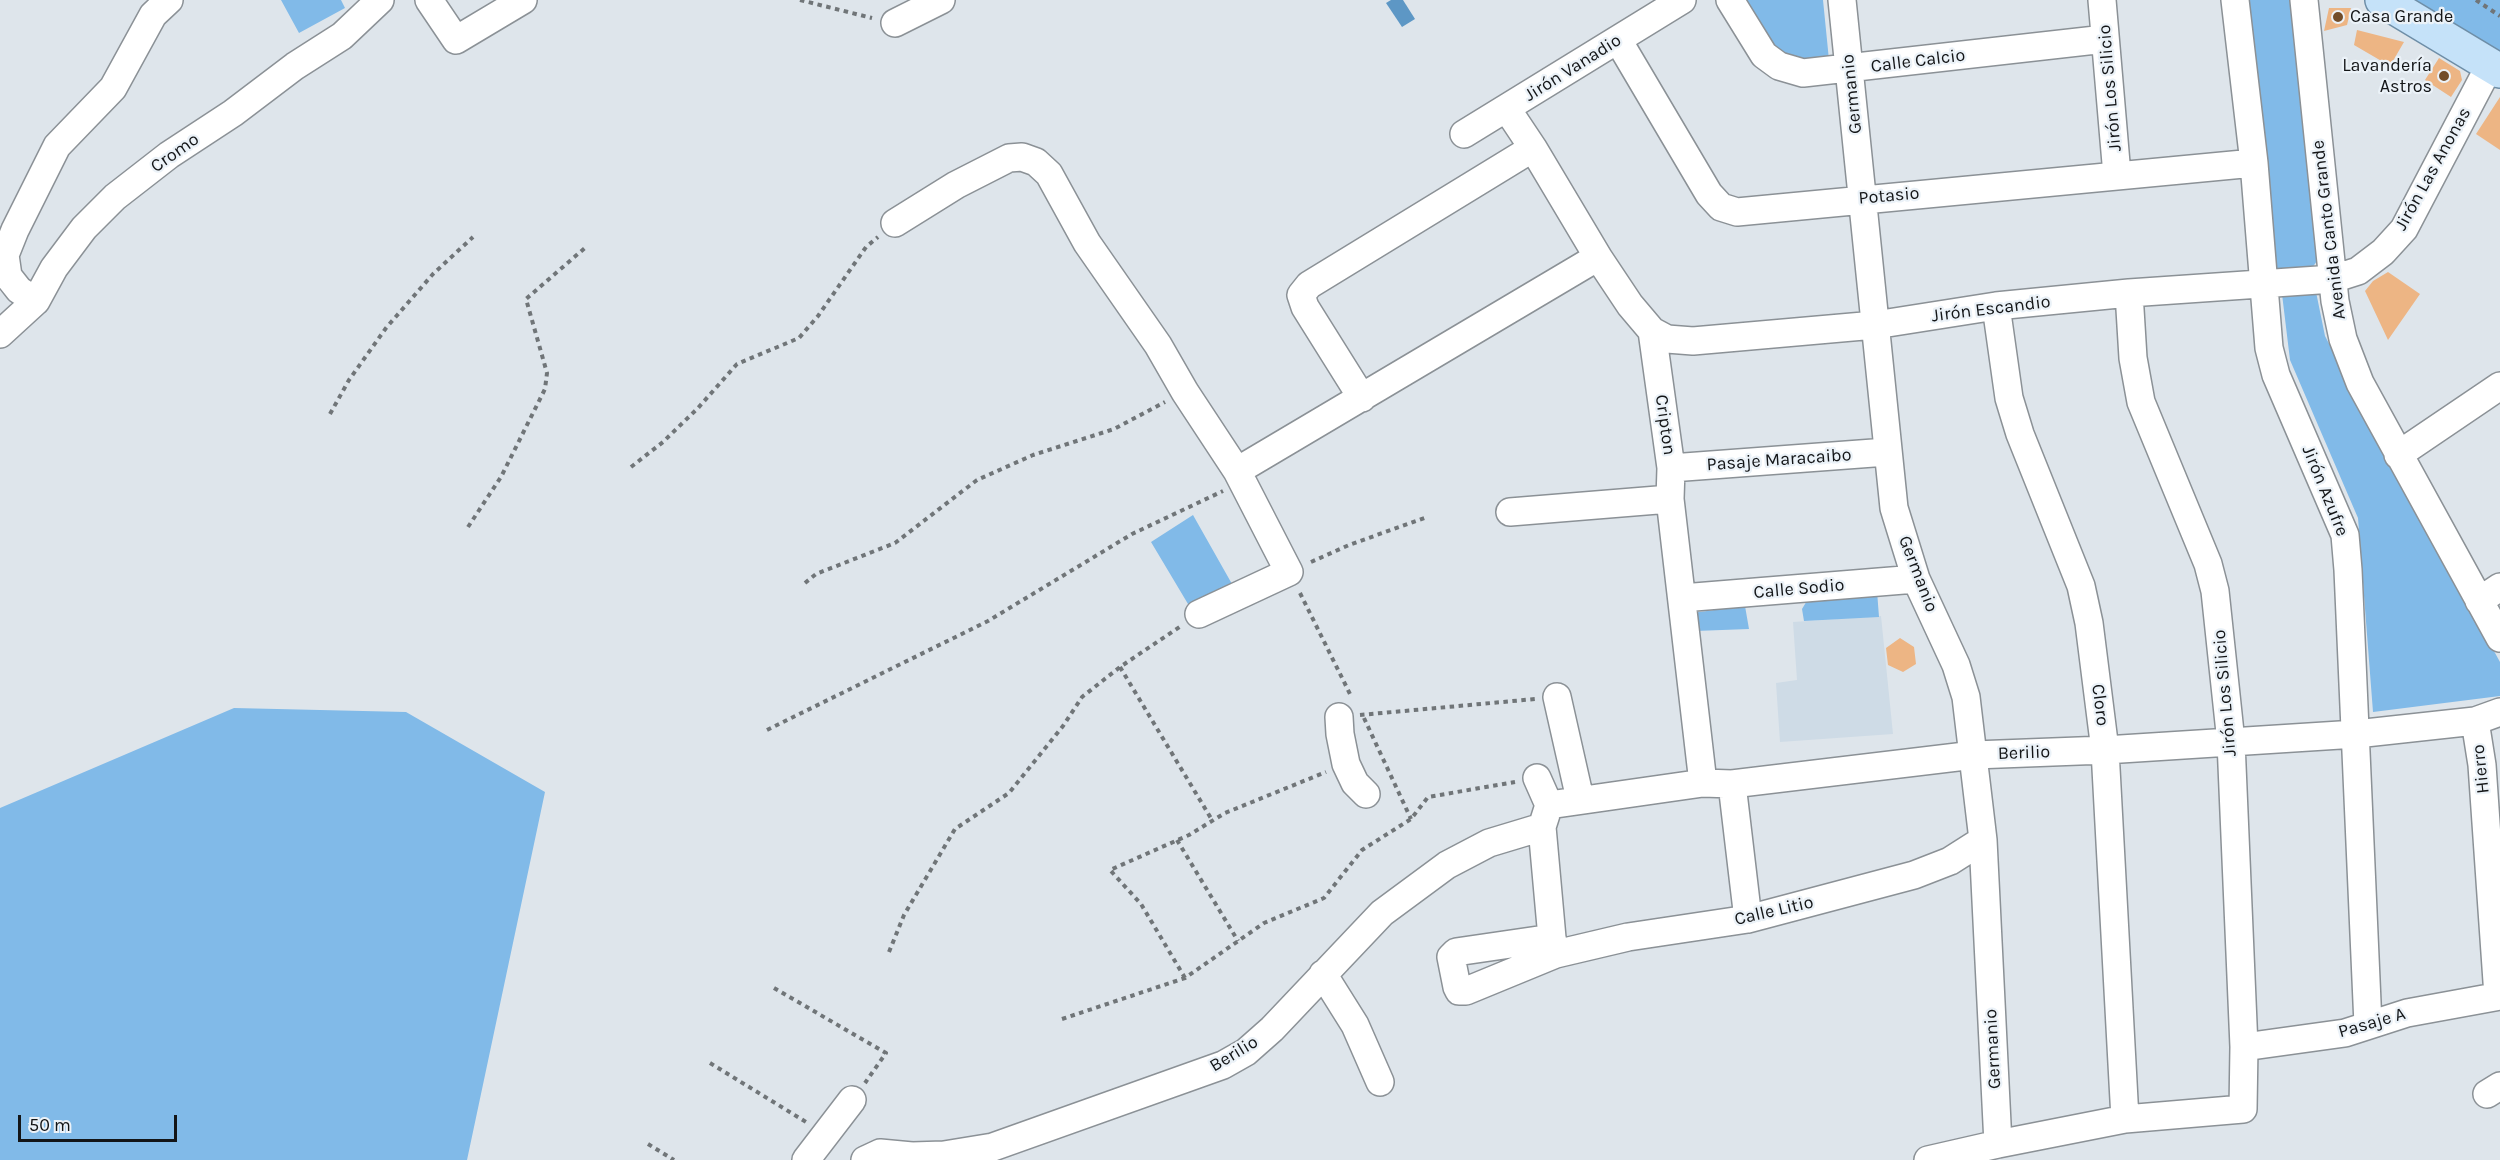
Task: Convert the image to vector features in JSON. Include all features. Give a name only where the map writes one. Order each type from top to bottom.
[{"type":"main road","points":[[2382,0],[2495,68]]},
{"type":"street","points":[[36,301],[19,290],[8,276],[5,255],[15,230],[57,146],[113,88],[153,15],[169,0]]},
{"type":"street","points":[[429,0],[456,40],[522,0]]},
{"type":"street","points":[[895,23],[941,0]]},
{"type":"street","name":"Jirón Vanadio","points":[[1464,134],[1682,0]]},
{"type":"street","name":"Calle Calcio","points":[[1730,0],[1764,55],[1779,66],[1803,73],[2105,39]]},
{"type":"street","name":"Germanio","points":[[1842,0],[1894,508],[1916,579],[1956,665],[1966,697],[1974,755],[1983,840],[1998,1144]]},
{"type":"street","name":"Jirón Los Silicio","points":[[2102,0],[2117,175]]},
{"type":"street","name":"Jirón Azufre","points":[[2235,0],[2254,163],[2269,348],[2276,375],[2345,535],[2368,1025]]},
{"type":"street","name":"Avenida Canto Grande","points":[[2304,0],[2333,279],[2343,339],[2360,383],[2398,455],[2489,594],[2500,638]]},
{"type":"street","name":"Cromo","points":[[0,334],[36,301],[54,268],[84,228],[115,197],[168,156],[233,113],[295,66],[342,36],[379,1]]},
{"type":"street","name":"Potasio","points":[[1618,40],[1709,194],[1721,207],[1737,212],[2254,163]]},
{"type":"street","name":"Jirón Las Anonas","points":[[2333,279],[2358,271],[2383,252],[2404,229],[2495,68]]},
{"type":"street","points":[[1506,109],[1533,148],[1598,257],[1630,305],[1652,331]]},
{"type":"street","points":[[1362,398],[1305,307],[1301,295],[1309,285],[1533,148]]},
{"type":"street","points":[[895,223],[956,185],[1009,158],[1022,157],[1036,162],[1048,174],[1088,243],[1158,345],[1185,392],[1240,476],[1289,572],[1199,614]]},
{"type":"street","points":[[1240,476],[1362,398],[1598,257]]},
{"type":"street","name":"Jirón Escandio","points":[[1652,331],[1667,339],[1693,341],[1875,325],[1996,306],[2129,293],[2333,279]]},
{"type":"street","name":"Jirón Los Silicio","points":[[2125,1119],[2243,1109],[2244,1047],[2231,742],[2215,591],[2208,564],[2141,402],[2133,358],[2129,293]]},
{"type":"street","name":"Cloro","points":[[1996,306],[2009,398],[2020,434],[2081,586],[2089,623],[2105,750],[2125,1119]]},
{"type":"street","name":"Cripton","points":[[1652,331],[1671,468],[1670,499],[1703,783]]},
{"type":"street","points":[[2398,455],[2500,386]]},
{"type":"street","name":"Pasaje Maracaibo","points":[[1671,468],[1887,452]]},
{"type":"street","points":[[1510,512],[1670,499]]},
{"type":"street","name":"Calle Sodio","points":[[1683,598],[1916,579]]},
{"type":"street","points":[[1557,697],[1580,799]]},
{"type":"street","name":"Berilio","points":[[865,1160],[880,1153],[912,1156],[944,1155],[993,1147],[1222,1065],[1246,1052],[1272,1029],[1382,913],[1447,864],[1580,799],[1703,783],[1732,784],[1974,755],[2105,750],[2356,734],[2488,716]]},
{"type":"street","name":"Hierro","points":[[2488,716],[2482,765],[2499,996]]},
{"type":"street","points":[[1339,717],[1346,764],[1355,783],[1366,794]]},
{"type":"street","points":[[1537,778],[1546,816]]},
{"type":"street","points":[[1732,784],[1748,920]]},
{"type":"street","name":"Calle Litio","points":[[1546,816],[1554,946],[1748,920],[1914,876],[1950,861],[1983,840]]},
{"type":"street","points":[[1323,974],[1355,1025],[1380,1082]]},
{"type":"street","name":"Pasaje A","points":[[2244,1047],[2345,1033],[2407,1013],[2499,996]]},
{"type":"street","points":[[806,1160],[852,1100]]},
{"type":"street","points":[[1928,1160],[2125,1119]]},
{"type":"path","points":[[800,0],[895,23]]},
{"type":"path","points":[[2476,0],[2500,16]]},
{"type":"path","points":[[631,466],[663,441],[698,408],[737,364],[799,338],[818,316],[866,247],[895,223]]},
{"type":"path","points":[[330,414],[349,380],[386,328],[433,274],[473,237]]},
{"type":"path","points":[[468,527],[501,477],[545,389],[547,373],[526,299],[586,247]]},
{"type":"path","points":[[805,583],[816,574],[895,543],[977,480],[1033,455],[1114,429],[1185,392]]},
{"type":"path","points":[[767,730],[988,621],[1132,534],[1240,476]]},
{"type":"path","points":[[1289,572],[1349,545],[1427,517]]},
{"type":"path","points":[[890,952],[904,915],[955,830],[1009,793],[1063,726],[1082,697],[1120,667],[1199,614]]},
{"type":"path","points":[[1120,667],[1212,820]]},
{"type":"path","points":[[1339,717],[1557,697]]},
{"type":"path","points":[[1185,978],[1141,904],[1110,870],[1177,840],[1225,813],[1346,764]]},
{"type":"path","points":[[1062,1019],[1185,978],[1264,923],[1324,898],[1362,850],[1411,819],[1428,797],[1537,778]]},
{"type":"path","points":[[1177,840],[1238,941]]},
{"type":"path","points":[[774,988],[886,1053],[852,1100]]},
{"type":"path","points":[[710,1063],[824,1134]]},
{"type":"path","points":[[648,1144],[674,1160]]},
{"type":"shaded area","points":[[281,0],[341,0],[345,8],[299,33]]},
{"type":"shaded area","points":[[1391,0],[1403,0],[1415,19],[1402,27],[1386,3]]},
{"type":"shaded area","points":[[1735,0],[1823,0],[1829,60],[1788,62],[1774,55]]},
{"type":"shaded area","points":[[2242,0],[2293,0],[2317,261],[2312,268],[2273,273]]},
{"type":"shaded area","points":[[2411,0],[2500,0],[2500,58]]},
{"type":"shaded area","points":[[2315,287],[2325,336],[2406,491],[2500,662],[2500,696],[2373,712],[2358,518],[2290,360],[2282,294]]},
{"type":"shaded area","points":[[1193,515],[1232,584],[1191,609],[1151,542]]},
{"type":"shaded area","points":[[1877,591],[1879,617],[1804,621],[1802,609],[1808,599]]},
{"type":"shaded area","points":[[1745,606],[1749,629],[1695,631],[1692,613]]},
{"type":"shaded area","points":[[1881,616],[1893,734],[1780,742],[1776,683],[1797,680],[1793,622]]},
{"type":"shaded area","points":[[234,708],[406,712],[545,792],[467,1160],[0,1160],[0,808]]},
{"type":"building","name":"Casa Grande","points":[[2329,8],[2351,8],[2347,25],[2324,31]]},
{"type":"building","points":[[2357,30],[2404,42],[2390,66],[2354,45]]},
{"type":"building","name":"Lavandería Astros","points":[[2439,58],[2460,71],[2462,80],[2451,97],[2425,80]]},
{"type":"building","points":[[2500,97],[2500,150],[2476,134]]},
{"type":"building","points":[[2388,272],[2420,294],[2388,340],[2365,291],[2373,281]]},
{"type":"building","points":[[1900,638],[1914,647],[1916,664],[1903,672],[1888,665],[1886,648]]},
{"type":"place","name":"Casa Grande","points":[[2338,17]]},
{"type":"place","name":"Lavandería Astros","points":[[2444,76]]}]
